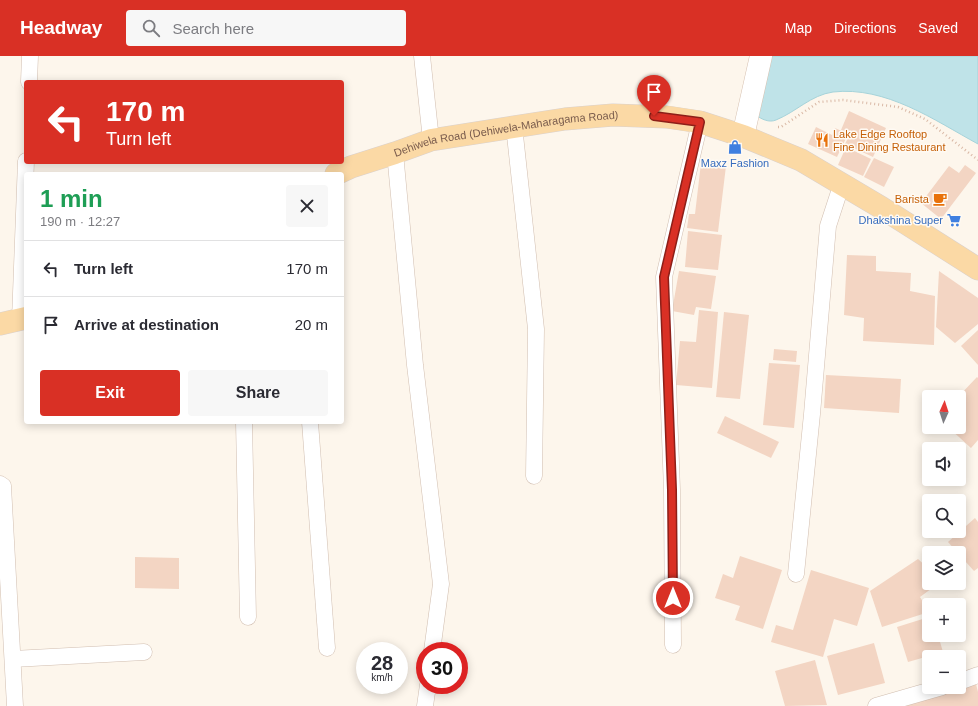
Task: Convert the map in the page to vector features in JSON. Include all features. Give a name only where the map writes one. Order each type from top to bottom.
[{"type":"main road","name":"Dehiwela Road (Dehiwela-Maharagama Road)","points":[[340,172],[431,140],[514,126],[565,119],[613,115],[667,117],[700,122],[744,131],[801,160],[942,245],[978,269]]},
{"type":"street","points":[[29,80],[30,56]]},
{"type":"street","points":[[422,56],[431,140]]},
{"type":"street","points":[[744,131],[760,56]]},
{"type":"street","points":[[673,645],[672,490],[664,277],[700,122]]},
{"type":"street","points":[[514,126],[536,329],[534,476]]},
{"type":"street","points":[[395,153],[415,365],[441,584],[433,642]]},
{"type":"street","points":[[796,574],[812,422],[828,226],[842,184]]},
{"type":"street","points":[[15,320],[24,190]]},
{"type":"street","points":[[244,424],[248,617]]},
{"type":"street","points":[[310,424],[327,648]]},
{"type":"street","points":[[0,484],[3,486],[15,706]]},
{"type":"street","points":[[13,659],[144,652]]},
{"type":"street","points":[[966,679],[978,675]]},
{"type":"street","points":[[876,706],[922,693]]},
{"type":"street","points":[[425,706],[427,694]]},
{"type":"path","points":[[744,131],[781,127],[819,102],[844,100],[890,106],[925,119],[978,160]]},
{"type":"water","points":[[768,56],[978,56],[978,144],[927,115],[891,99],[872,94],[833,92],[811,100],[776,120],[768,121],[763,119],[756,115]]},
{"type":"building","points":[[849,111],[886,128],[873,157],[845,144],[850,134],[841,130]]},
{"type":"building","points":[[816,127],[832,135],[835,128],[848,134],[837,157],[808,144]]},
{"type":"building","points":[[846,147],[871,159],[863,176],[838,165]]},
{"type":"building","points":[[874,158],[894,167],[884,187],[864,177]]},
{"type":"building","points":[[701,163],[726,166],[718,232],[687,228],[689,214],[695,214]]},
{"type":"building","points":[[965,165],[976,173],[941,219],[921,203],[949,166],[959,173]]},
{"type":"building","points":[[688,231],[722,235],[718,270],[685,267]]},
{"type":"building","points":[[847,255],[876,256],[876,271],[911,273],[910,291],[935,296],[934,345],[863,341],[864,318],[844,315]]},
{"type":"building","points":[[679,271],[716,276],[711,309],[696,307],[694,315],[672,311]]},
{"type":"building","points":[[939,271],[978,298],[978,324],[955,343],[936,327]]},
{"type":"building","points":[[699,310],[718,312],[712,388],[676,385],[680,341],[696,342]]},
{"type":"building","points":[[724,312],[749,315],[740,399],[716,397]]},
{"type":"building","points":[[978,330],[978,365],[961,346]]},
{"type":"building","points":[[774,349],[797,351],[796,362],[773,360]]},
{"type":"building","points":[[769,363],[800,365],[794,428],[763,425]]},
{"type":"building","points":[[826,375],[901,379],[899,413],[824,408]]},
{"type":"building","points":[[977,377],[978,378],[978,440],[971,448],[956,434],[966,434],[966,390],[965,390]]},
{"type":"building","points":[[725,416],[779,442],[771,458],[717,433]]},
{"type":"building","points":[[975,518],[978,522],[978,568],[974,571],[966,562],[966,546],[952,546],[948,542],[952,538],[966,538],[966,526]]},
{"type":"building","points":[[740,556],[782,570],[763,629],[735,620],[740,606],[715,598],[723,574],[733,578]]},
{"type":"building","points":[[135,557],[179,558],[179,589],[135,588]]},
{"type":"building","points":[[918,559],[922,563],[922,590],[930,590],[920,597],[922,600],[922,614],[882,627],[870,591]]},
{"type":"building","points":[[811,570],[869,588],[857,626],[834,619],[823,657],[771,642],[776,625],[793,630]]},
{"type":"building","points":[[922,619],[922,642],[940,642],[942,650],[922,650],[922,658],[908,662],[897,627]]},
{"type":"building","points":[[874,643],[885,683],[838,695],[827,656]]},
{"type":"building","points":[[815,660],[827,705],[785,706],[775,671]]},
{"type":"building","points":[[976,684],[978,692],[978,706],[903,706],[943,694],[966,694],[966,687]]},
{"type":"place","name":"Lake Edge Rooftop Fine Dining Restaurant","points":[[822,140]]},
{"type":"place","name":"Maxz Fashion","points":[[735,147]]},
{"type":"place","name":"Barista","points":[[940,199]]},
{"type":"place","name":"Dhakshina Super","points":[[954,220]]},
{"type":"route","points":[[654,116],[700,122],[664,277],[672,490],[673,598]]}]
